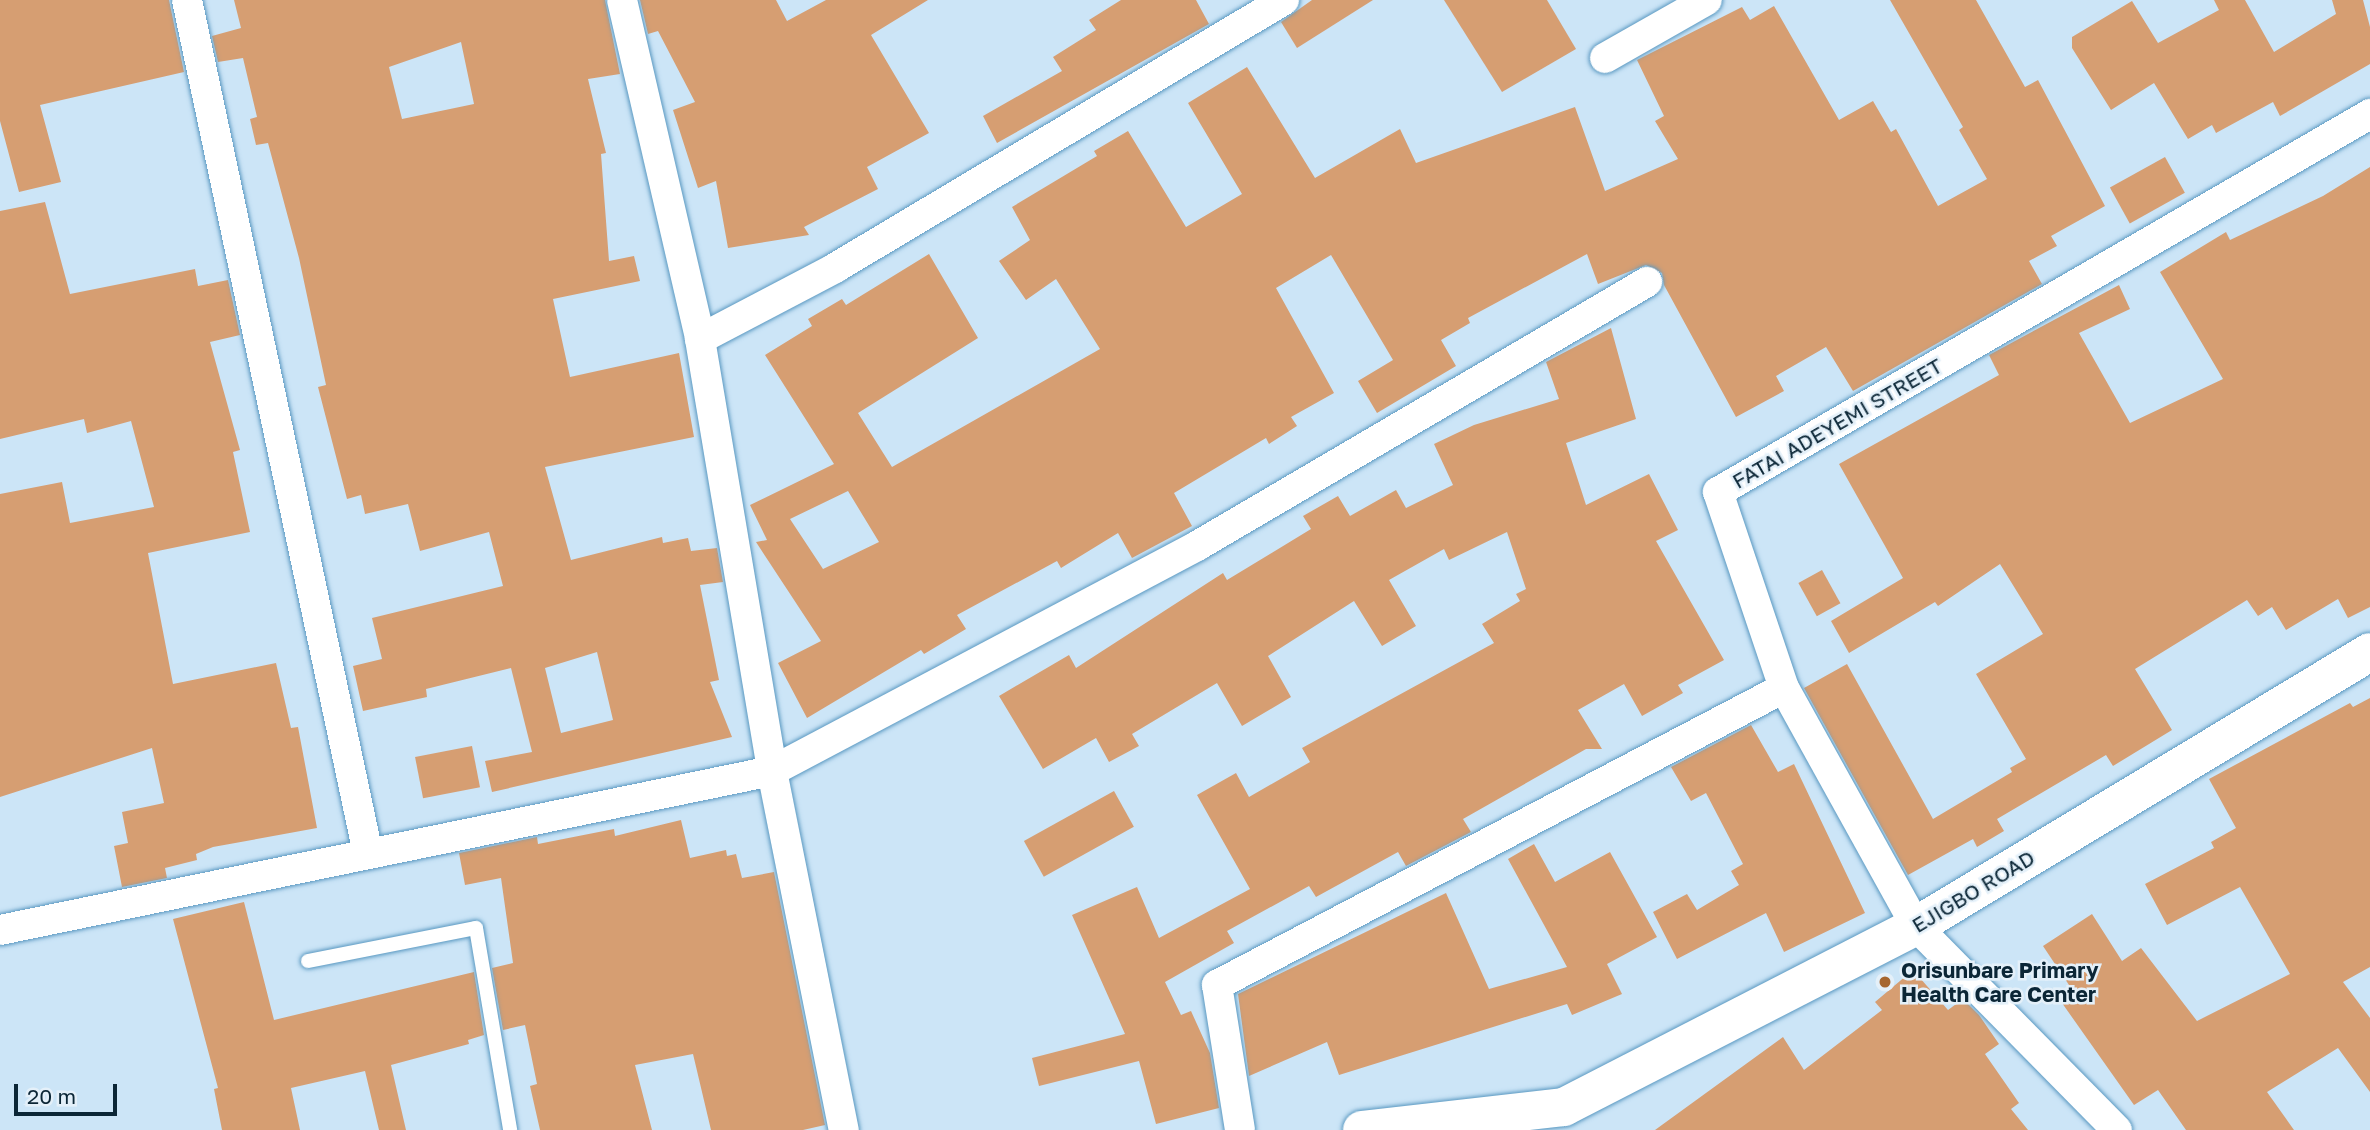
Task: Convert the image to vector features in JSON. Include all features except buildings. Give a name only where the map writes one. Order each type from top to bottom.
[{"type":"street","points":[[187,0],[368,853]]},
{"type":"street","points":[[622,0],[700,339],[772,771],[844,1130]]},
{"type":"street","points":[[700,339],[835,268],[1284,0]]},
{"type":"street","points":[[1605,58],[1707,0]]},
{"type":"street","name":"FATAI ADEYEMI STREET","points":[[2118,1130],[1916,926],[1784,688],[1718,492],[2370,114]]},
{"type":"street","points":[[0,930],[772,771],[1197,546],[1647,282]]},
{"type":"street","name":"EJIGBO ROAD","points":[[1567,1119],[1916,926],[2370,652]]},
{"type":"street","points":[[1240,1130],[1217,985],[1784,688]]},
{"type":"street","points":[[1362,1130],[1567,1119]]},
{"type":"lane","points":[[308,961],[476,928],[510,1130]]},
{"type":"place","name":"Orisunbare Primary Health Care Center","points":[[1885,982]]}]
